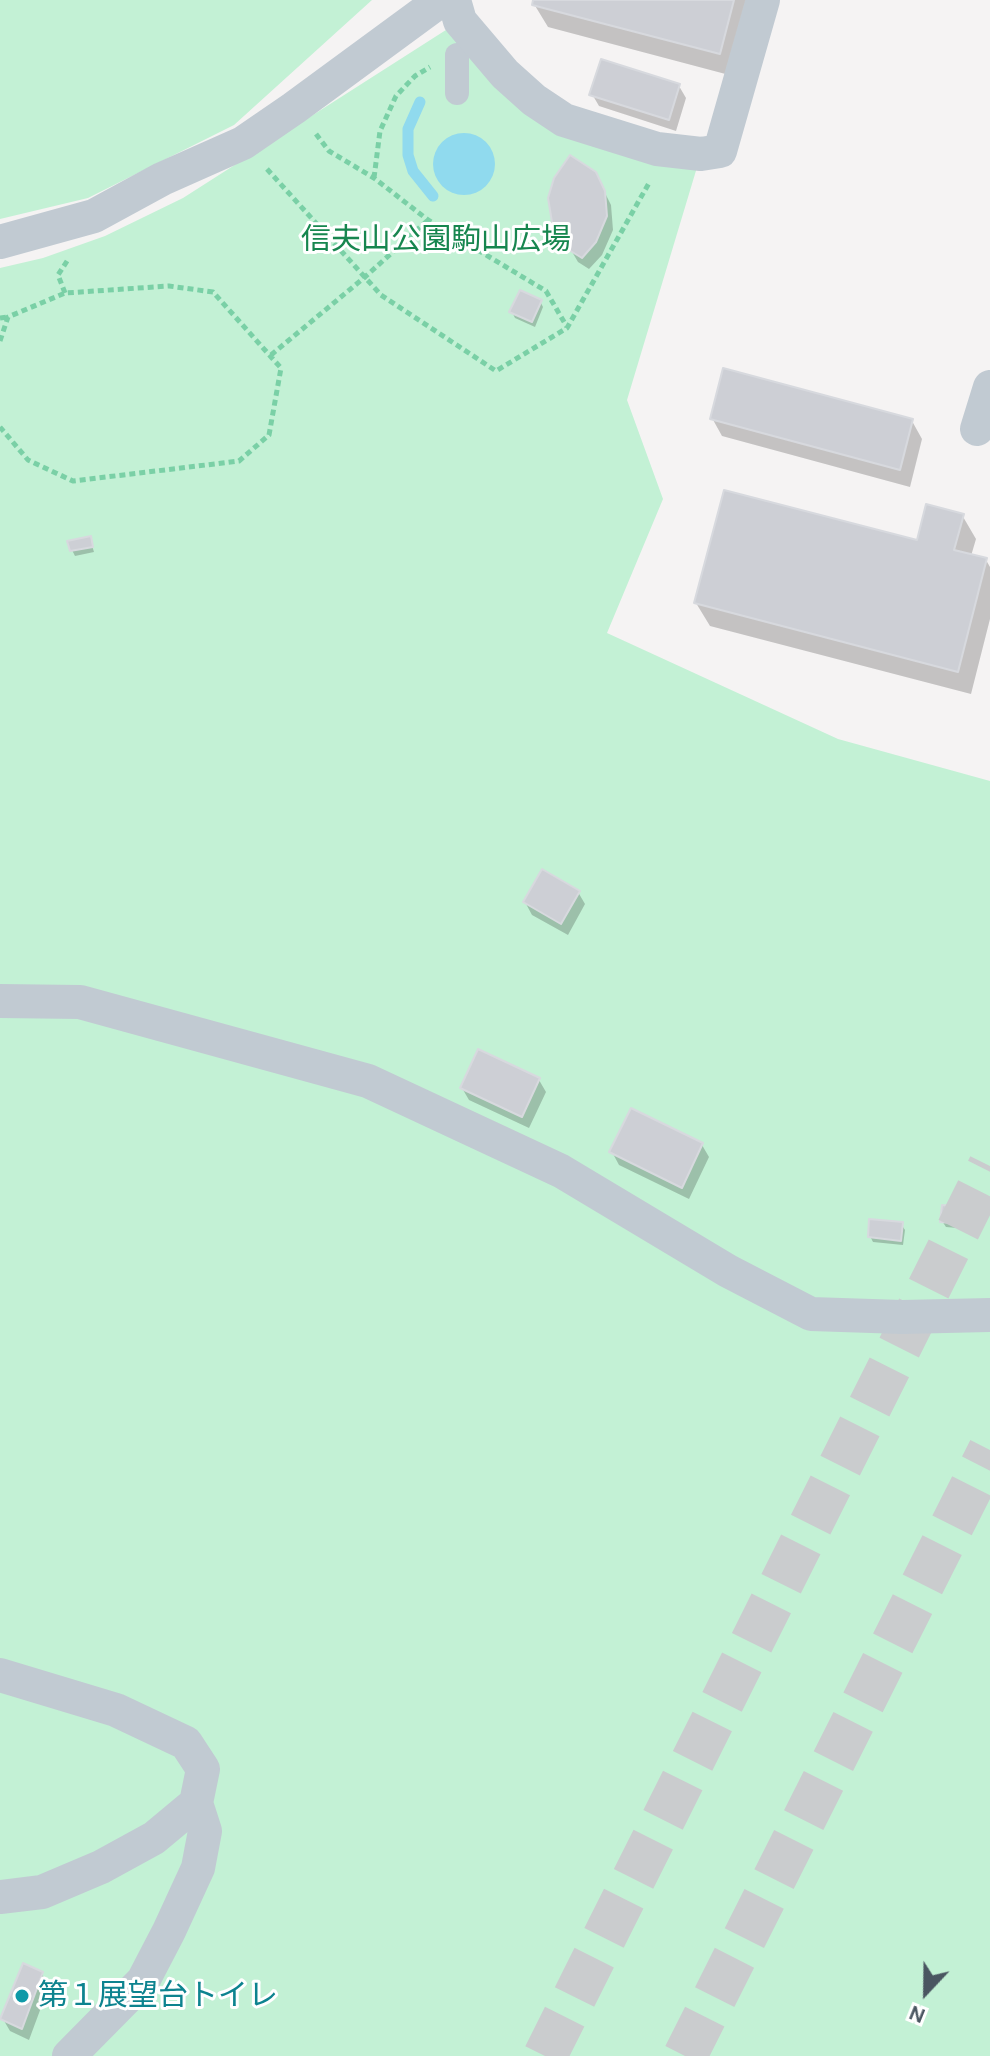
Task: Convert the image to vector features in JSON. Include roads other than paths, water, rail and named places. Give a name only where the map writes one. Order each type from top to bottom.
[{"type":"street","points":[[0,242],[94,216],[162,179],[243,143],[441,0]]},
{"type":"street","points":[[454,0],[460,21],[505,74],[534,100],[564,120],[667,150],[701,154],[720,151],[763,0]]},
{"type":"street","points":[[457,55],[457,93]]},
{"type":"street","points":[[977,429],[990,387]]},
{"type":"street","points":[[0,1001],[80,1002],[368,1081],[561,1171],[728,1271],[811,1314],[902,1317],[990,1315]]},
{"type":"street","points":[[0,1675],[116,1710],[186,1743],[203,1769],[196,1803],[205,1831],[198,1868],[169,1931],[143,1981],[69,2056]]},
{"type":"street","points":[[0,1897],[42,1892],[101,1867],[154,1838],[196,1803]]},
{"type":"water","points":[[458,133],[470,133],[486,142],[493,152],[493,176],[486,186],[470,195],[458,195],[438,181],[433,170],[433,158],[447,138]]},
{"type":"waterway","points":[[420,102],[408,129],[408,155],[413,171],[433,196]]},
{"type":"tunnel","points":[[545,2056],[990,1166]]},
{"type":"tunnel","points":[[685,2056],[990,1450]]},
{"type":"place","name":"第１展望台トイレ","points":[[22,1996]]},
{"type":"park label","name":"信夫山公園駒山広場","points":[[436,240]]}]
